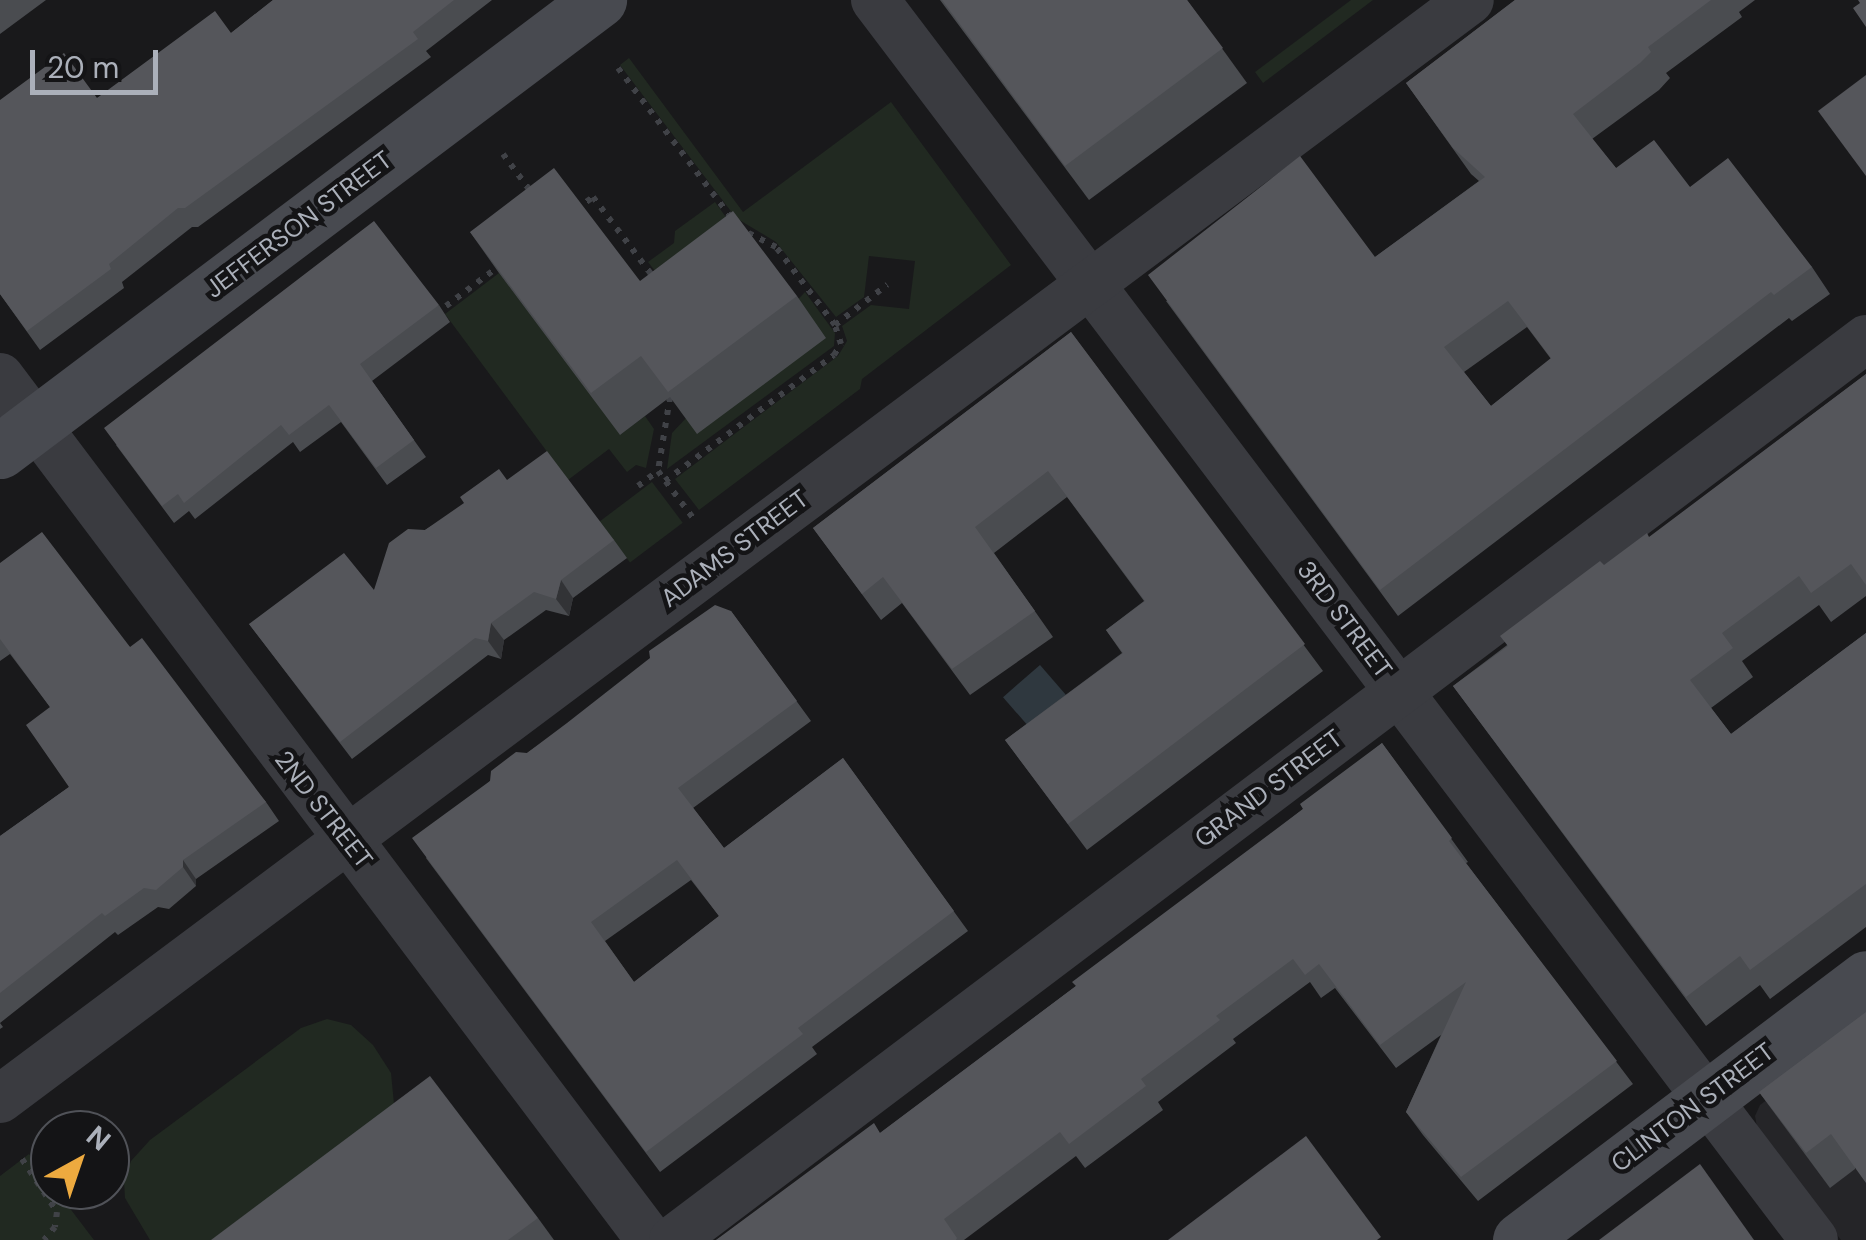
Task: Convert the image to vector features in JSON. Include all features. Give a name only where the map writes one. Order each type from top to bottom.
[{"type":"street","name":"JEFFERSON STREET","points":[[18,436],[600,0]]},
{"type":"street","name":"3RD STREET","points":[[875,0],[1814,1240]]},
{"type":"street","name":"ADAMS STREET","points":[[0,1099],[1470,0]]},
{"type":"street","name":"GRAND STREET","points":[[673,1240],[1866,339]]},
{"type":"street","name":"2ND STREET","points":[[0,377],[18,436],[346,840],[650,1240]]},
{"type":"street","name":"CLINTON STREET","points":[[1520,1240],[1866,978]]},
{"type":"path","points":[[618,68],[744,232],[776,247],[842,340],[834,354],[665,481]]},
{"type":"path","points":[[503,154],[534,196]]},
{"type":"path","points":[[568,216],[593,197],[664,291]]},
{"type":"path","points":[[728,243],[744,232]]},
{"type":"path","points":[[446,306],[510,258]]},
{"type":"path","points":[[791,292],[803,282]]},
{"type":"path","points":[[835,325],[888,285]]},
{"type":"path","points":[[638,486],[658,471],[670,397]]},
{"type":"path","points":[[658,471],[699,526]]},
{"type":"path","points":[[22,1160],[57,1212],[56,1227],[44,1240]]},
{"type":"shaded area","points":[[1351,0],[1373,0],[1263,83],[1255,72]]},
{"type":"shaded area","points":[[629,58],[743,212],[891,102],[1011,265],[862,379],[860,389],[699,510],[675,479],[838,356],[847,341],[842,326],[871,305],[909,309],[915,261],[869,256],[864,297],[836,317],[776,242],[736,218],[620,65]]},
{"type":"shaded area","points":[[715,202],[736,231],[665,284],[648,262],[674,243],[675,231]]},
{"type":"shaded area","points":[[499,273],[621,434],[645,416],[654,429],[646,468],[636,465],[627,472],[609,449],[568,480],[445,314]]},
{"type":"shaded area","points":[[805,292],[835,333],[834,346],[667,469],[672,433]]},
{"type":"shaded area","points":[[652,482],[683,523],[630,562],[599,522]]},
{"type":"shaded area","points":[[1040,665],[1066,695],[1029,727],[1003,697]]},
{"type":"shaded area","points":[[327,1019],[351,1025],[373,1045],[391,1073],[394,1104],[230,1240],[150,1240],[130,1206],[131,1161],[150,1140],[301,1028]]},
{"type":"shaded area","points":[[1866,1025],[1866,1240],[1841,1240],[1757,1127],[1755,1116],[1760,1105]]},
{"type":"shaded area","points":[[29,1154],[30,1210],[71,1210],[94,1240],[0,1240],[0,1176]]},
{"type":"building","points":[[273,0],[454,0],[413,32],[418,39],[185,208],[178,208],[109,264],[111,269],[27,331],[0,294],[0,100],[64,53],[97,98],[215,11],[231,33]]},
{"type":"building","points":[[942,0],[1187,0],[1223,48],[1065,166]]},
{"type":"building","points":[[1515,0],[1711,0],[1648,47],[1651,52],[1640,63],[1573,114],[1616,168],[1654,140],[1690,187],[1728,158],[1812,267],[1774,295],[1771,292],[1380,590],[1148,275],[1300,156],[1375,257],[1485,177],[1453,148],[1406,83]],"holes":[[[1508,301],[1551,358],[1491,406],[1444,347]]]},
{"type":"building","points":[[1858,0],[1866,0],[1866,27],[1853,8],[1860,3]]},
{"type":"building","points":[[1866,75],[1866,176],[1818,111]]},
{"type":"building","points":[[554,168],[640,281],[733,211],[797,296],[668,392],[641,356],[591,393],[470,232]]},
{"type":"building","points":[[374,221],[439,305],[360,364],[414,440],[376,468],[329,405],[289,435],[281,425],[184,503],[178,494],[162,506],[104,428]]},
{"type":"building","points":[[1071,332],[1305,644],[1068,824],[1005,740],[1123,653],[1106,630],[1145,601],[1048,471],[975,527],[1035,611],[952,669],[883,577],[862,594],[813,528]]},
{"type":"building","points":[[1866,374],[1866,585],[1851,564],[1811,593],[1799,576],[1722,633],[1733,648],[1690,680],[1731,734],[1866,633],[1866,884],[1750,970],[1740,956],[1686,997],[1453,686],[1508,646],[1500,636],[1600,561],[1604,565],[1647,533],[1649,537]]},
{"type":"building","points":[[547,451],[614,540],[561,580],[556,599],[534,592],[491,623],[488,641],[475,638],[340,742],[249,624],[344,553],[374,590],[389,543],[408,529],[425,530],[464,503],[460,497],[499,469],[507,480]]},
{"type":"building","points":[[42,532],[130,647],[142,638],[266,802],[183,860],[183,867],[156,890],[144,888],[105,916],[102,913],[0,993],[0,836],[69,787],[26,725],[50,707],[0,639],[0,563]]},
{"type":"building","points":[[715,605],[731,611],[797,701],[678,788],[724,848],[843,758],[954,911],[798,1028],[803,1034],[646,1152],[412,838],[490,781],[491,771],[516,752],[527,753],[650,658],[649,651]],"holes":[[[677,860],[719,916],[634,982],[591,922]]]},
{"type":"building","points":[[1382,743],[1452,838],[1449,841],[1617,1061],[1461,1177],[1406,1112],[1466,982],[1380,1045],[1319,964],[1305,975],[1293,959],[1216,1016],[1220,1020],[1141,1079],[1146,1086],[1069,1144],[1060,1132],[944,1219],[956,1240],[716,1240],[874,1123],[880,1133],[1076,986],[1072,982],[1303,809],[1300,804]]},
{"type":"building","points":[[1866,1012],[1866,1183],[1831,1134],[1806,1153],[1759,1092]]},
{"type":"building","points":[[430,1076],[538,1218],[508,1240],[211,1240]]},
{"type":"building","points":[[1306,1136],[1381,1237],[1168,1240]]},
{"type":"building","points":[[1700,1164],[1754,1240],[1599,1240]]}]
